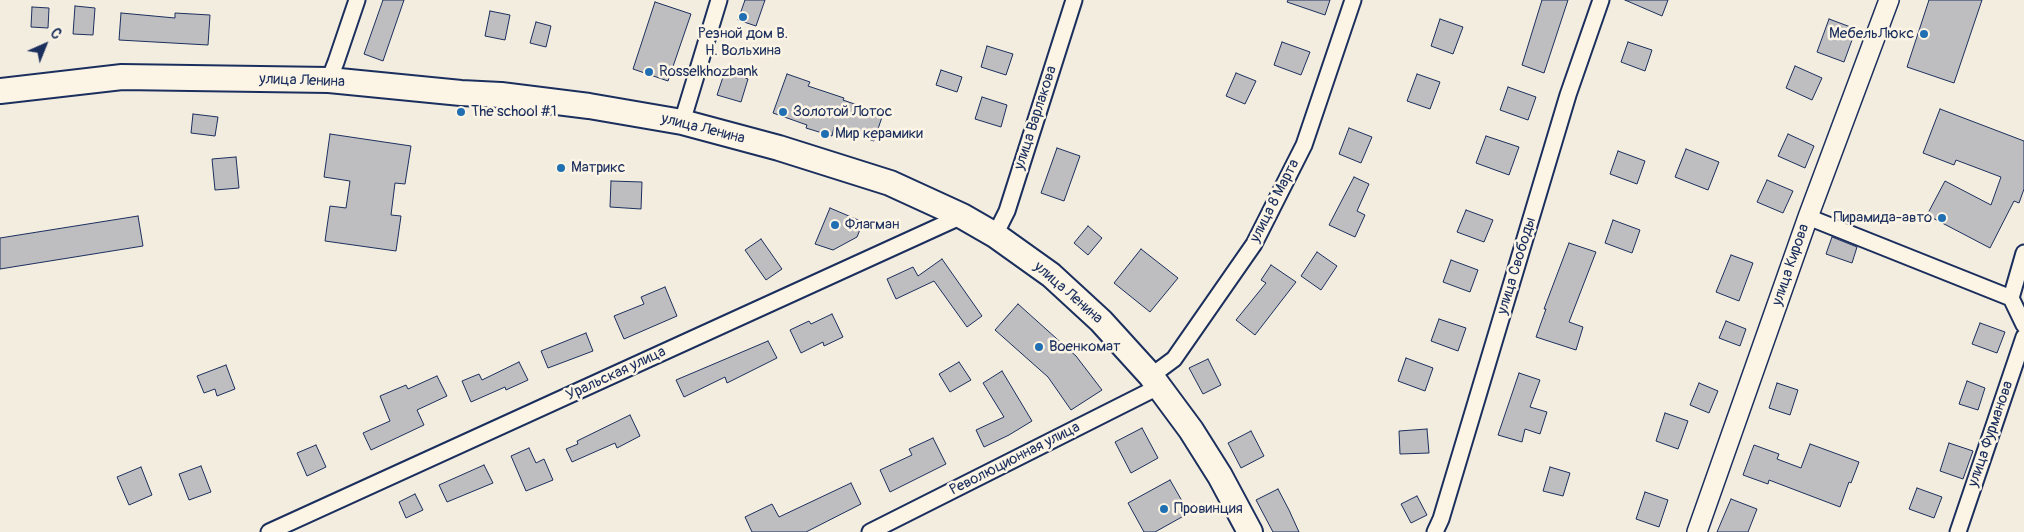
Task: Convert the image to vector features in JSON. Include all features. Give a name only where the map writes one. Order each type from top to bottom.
[{"type":"main road","name":"улица Ленина","points":[[0,91],[122,77],[329,80],[501,95],[588,106],[682,122],[779,148],[890,183],[962,216],[995,235],[1058,282],[1101,321],[1156,381],[1191,430],[1220,476],[1250,532]]},
{"type":"street","points":[[329,80],[356,0]]},
{"type":"street","points":[[682,122],[719,0]]},
{"type":"street","name":"улица Варлакова","points":[[995,235],[1007,211],[1074,0]]},
{"type":"street","name":"улица 8 Марта","points":[[1156,381],[1174,359],[1254,244],[1304,144],[1352,0]]},
{"type":"street","name":"улица Свободы","points":[[1435,532],[1444,509],[1568,95],[1601,0]]},
{"type":"street","name":"улица Кирова","points":[[1697,532],[1808,217],[1889,0]]},
{"type":"street","name":"Уральская улица","points":[[269,532],[962,216]]},
{"type":"street","points":[[1808,217],[2010,298],[2024,324]]},
{"type":"street","points":[[2010,298],[2024,253]]},
{"type":"street","name":"улица Фурманова","points":[[1958,532],[2024,337]]},
{"type":"street","name":"Революционная улица","points":[[870,532],[1156,381]]},
{"type":"building","points":[[383,0],[404,0],[383,61],[364,54]]},
{"type":"building","points":[[745,0],[765,0],[756,26],[738,20]]},
{"type":"building","points":[[1288,0],[1330,0],[1325,15],[1287,2]]},
{"type":"building","points":[[1542,0],[1568,0],[1544,73],[1522,65]]},
{"type":"building","points":[[1625,0],[1668,0],[1662,16]]},
{"type":"building","points":[[1929,0],[1982,0],[1954,83],[1907,67]]},
{"type":"building","points":[[655,2],[691,14],[668,81],[633,69]]},
{"type":"building","points":[[75,6],[95,8],[93,35],[73,34]]},
{"type":"building","points":[[32,7],[49,8],[48,28],[31,27]]},
{"type":"building","points":[[490,11],[510,15],[505,40],[485,36]]},
{"type":"building","points":[[121,13],[175,18],[175,13],[210,15],[208,45],[119,40]]},
{"type":"building","points":[[1440,19],[1463,27],[1453,54],[1431,46]]},
{"type":"building","points":[[1829,19],[1856,29],[1844,62],[1817,52]]},
{"type":"building","points":[[536,22],[551,26],[546,47],[530,43]]},
{"type":"building","points":[[1282,42],[1310,52],[1301,75],[1274,65]]},
{"type":"building","points":[[1628,42],[1652,50],[1645,71],[1621,62]]},
{"type":"building","points":[[987,46],[1013,54],[1006,75],[981,67]]},
{"type":"building","points":[[1795,66],[1822,78],[1812,100],[1786,88]]},
{"type":"building","points":[[941,70],[962,77],[957,92],[936,85]]},
{"type":"building","points":[[725,71],[748,79],[741,102],[717,95]]},
{"type":"building","points":[[1236,73],[1256,81],[1245,104],[1226,96]]},
{"type":"building","points":[[787,74],[810,82],[808,86],[883,114],[874,141],[834,127],[832,136],[806,128],[807,125],[773,113]]},
{"type":"building","points":[[1417,74],[1440,82],[1430,109],[1407,101]]},
{"type":"building","points":[[1508,87],[1536,97],[1528,120],[1500,110]]},
{"type":"building","points":[[982,97],[1007,105],[1001,127],[975,119]]},
{"type":"building","points":[[1940,109],[2024,141],[2024,189],[2019,203],[2014,201],[1990,248],[1927,215],[1945,181],[1991,205],[2001,177],[1956,160],[1954,165],[1923,153]]},
{"type":"building","points":[[193,114],[218,117],[215,136],[191,133]]},
{"type":"building","points":[[1349,128],[1372,137],[1361,163],[1339,154]]},
{"type":"building","points":[[330,134],[411,146],[405,184],[395,183],[391,215],[401,216],[396,251],[325,241],[330,206],[346,208],[350,181],[324,177]]},
{"type":"building","points":[[1788,134],[1814,146],[1805,168],[1778,156]]},
{"type":"building","points":[[1486,136],[1519,147],[1509,175],[1476,163]]},
{"type":"building","points":[[1057,148],[1080,156],[1064,201],[1041,193]]},
{"type":"building","points":[[1686,149],[1719,162],[1708,190],[1675,177]]},
{"type":"building","points":[[1618,151],[1645,161],[1637,184],[1610,174]]},
{"type":"building","points":[[236,157],[239,188],[215,190],[212,159]]},
{"type":"building","points":[[1354,177],[1369,184],[1357,211],[1365,215],[1355,237],[1329,225]]},
{"type":"building","points":[[1767,180],[1793,191],[1783,213],[1757,202]]},
{"type":"building","points":[[611,181],[642,182],[641,209],[610,207]]},
{"type":"building","points":[[830,208],[863,222],[857,237],[833,250],[815,244]]},
{"type":"building","points":[[1466,210],[1493,220],[1484,242],[1457,232]]},
{"type":"building","points":[[138,216],[143,246],[0,269],[0,238]]},
{"type":"building","points":[[1613,220],[1640,230],[1632,253],[1605,243]]},
{"type":"building","points":[[1088,226],[1102,238],[1088,255],[1074,243]]},
{"type":"building","points":[[1832,237],[1857,247],[1852,263],[1826,254]]},
{"type":"building","points":[[761,239],[782,269],[766,280],[745,250]]},
{"type":"building","points":[[1569,243],[1596,252],[1569,322],[1583,327],[1576,350],[1536,337],[1546,309],[1544,309]]},
{"type":"building","points":[[1141,249],[1178,278],[1150,312],[1114,283]]},
{"type":"building","points":[[1317,252],[1337,266],[1321,290],[1301,276]]},
{"type":"building","points":[[1731,255],[1753,263],[1739,301],[1716,292]]},
{"type":"building","points":[[942,259],[982,316],[967,327],[934,281],[896,299],[887,279],[913,267],[918,276]]},
{"type":"building","points":[[1451,260],[1478,270],[1470,292],[1443,282]]},
{"type":"building","points":[[1271,265],[1296,282],[1255,335],[1236,320],[1266,283],[1261,280]]},
{"type":"building","points":[[665,287],[677,316],[624,339],[614,316],[644,304],[641,297]]},
{"type":"building","points":[[1018,304],[1076,356],[1102,390],[1071,410],[1048,377],[995,330]]},
{"type":"building","points":[[832,314],[843,337],[824,346],[823,342],[801,353],[790,330],[809,321],[811,324]]},
{"type":"building","points":[[1439,319],[1466,328],[1458,351],[1431,341]]},
{"type":"building","points":[[1726,321],[1746,329],[1740,346],[1719,338]]},
{"type":"building","points":[[1980,323],[2005,332],[1997,353],[1972,344]]},
{"type":"building","points":[[586,333],[593,351],[548,368],[541,351]]},
{"type":"building","points":[[768,341],[777,358],[727,383],[725,377],[684,397],[676,380]]},
{"type":"building","points":[[1406,358],[1433,368],[1425,391],[1398,381]]},
{"type":"building","points":[[1208,359],[1221,385],[1203,394],[1189,368]]},
{"type":"building","points":[[519,362],[528,380],[506,390],[505,387],[471,402],[462,381],[479,374],[482,380]]},
{"type":"building","points":[[959,362],[971,380],[950,392],[939,374]]},
{"type":"building","points":[[226,365],[235,389],[217,396],[215,389],[204,393],[197,376]]},
{"type":"building","points":[[1002,371],[1032,421],[984,447],[976,430],[1004,417],[983,383]]},
{"type":"building","points":[[1519,373],[1540,380],[1530,407],[1547,412],[1540,434],[1525,429],[1522,442],[1498,435]]},
{"type":"building","points":[[437,376],[447,396],[417,410],[424,425],[371,450],[363,433],[390,421],[380,396],[406,385],[408,389]]},
{"type":"building","points":[[1967,381],[1985,388],[1978,410],[1959,404]]},
{"type":"building","points":[[1699,383],[1718,391],[1709,413],[1690,405]]},
{"type":"building","points":[[1777,383],[1798,390],[1790,415],[1769,408]]},
{"type":"building","points":[[1665,413],[1688,421],[1678,449],[1656,441]]},
{"type":"building","points":[[630,415],[640,436],[617,448],[615,443],[572,462],[566,449],[578,444],[577,441]]},
{"type":"building","points":[[1142,428],[1158,458],[1131,473],[1115,442]]},
{"type":"building","points":[[1427,429],[1429,453],[1400,454],[1399,431]]},
{"type":"building","points":[[1251,431],[1264,456],[1241,468],[1228,443]]},
{"type":"building","points":[[933,438],[946,464],[890,492],[880,470],[912,455],[909,449]]},
{"type":"building","points":[[1949,443],[1973,451],[1963,479],[1940,471]]},
{"type":"building","points":[[1810,444],[1859,462],[1840,507],[1769,480],[1768,484],[1743,475],[1754,445],[1779,454],[1777,459],[1801,468]]},
{"type":"building","points":[[316,445],[326,467],[307,476],[297,453]]},
{"type":"building","points":[[529,448],[536,463],[544,459],[553,480],[526,491],[511,456]]},
{"type":"building","points":[[484,465],[493,483],[447,502],[439,485]]},
{"type":"building","points":[[201,466],[211,492],[189,500],[179,474]]},
{"type":"building","points":[[141,467],[152,495],[129,505],[117,477]]},
{"type":"building","points":[[1550,467],[1570,473],[1563,496],[1543,491]]},
{"type":"building","points":[[1170,480],[1189,513],[1155,532],[1144,532],[1128,503]]},
{"type":"building","points":[[851,483],[861,504],[806,532],[752,532],[745,517],[772,504],[779,517]]},
{"type":"building","points":[[1917,488],[1942,497],[1934,518],[1909,509]]},
{"type":"building","points":[[1278,489],[1299,532],[1273,532],[1256,500]]},
{"type":"building","points":[[1645,492],[1668,500],[1659,527],[1636,519]]},
{"type":"building","points":[[415,494],[423,510],[406,518],[399,502]]},
{"type":"building","points":[[1417,496],[1427,515],[1411,523],[1401,504]]},
{"type":"building","points":[[1731,499],[1757,509],[1748,532],[1717,532]]},
{"type":"place","name":"Резной дом В. Н. Вольхина","points":[[743,17]]},
{"type":"place","name":"МебельЛюкс","points":[[1924,34]]},
{"type":"place","name":"Rosselkhozbank","points":[[649,72]]},
{"type":"place","name":"The school #1","points":[[461,112]]},
{"type":"place","name":"Золотой Лотос","points":[[783,112]]},
{"type":"place","name":"Мир керамики","points":[[825,134]]},
{"type":"place","name":"Матрикс","points":[[561,168]]},
{"type":"place","name":"Пирамида-авто","points":[[1942,218]]},
{"type":"place","name":"Флагман","points":[[835,225]]},
{"type":"place","name":"Военкомат","points":[[1039,347]]},
{"type":"place","name":"Провинция","points":[[1164,509]]}]
